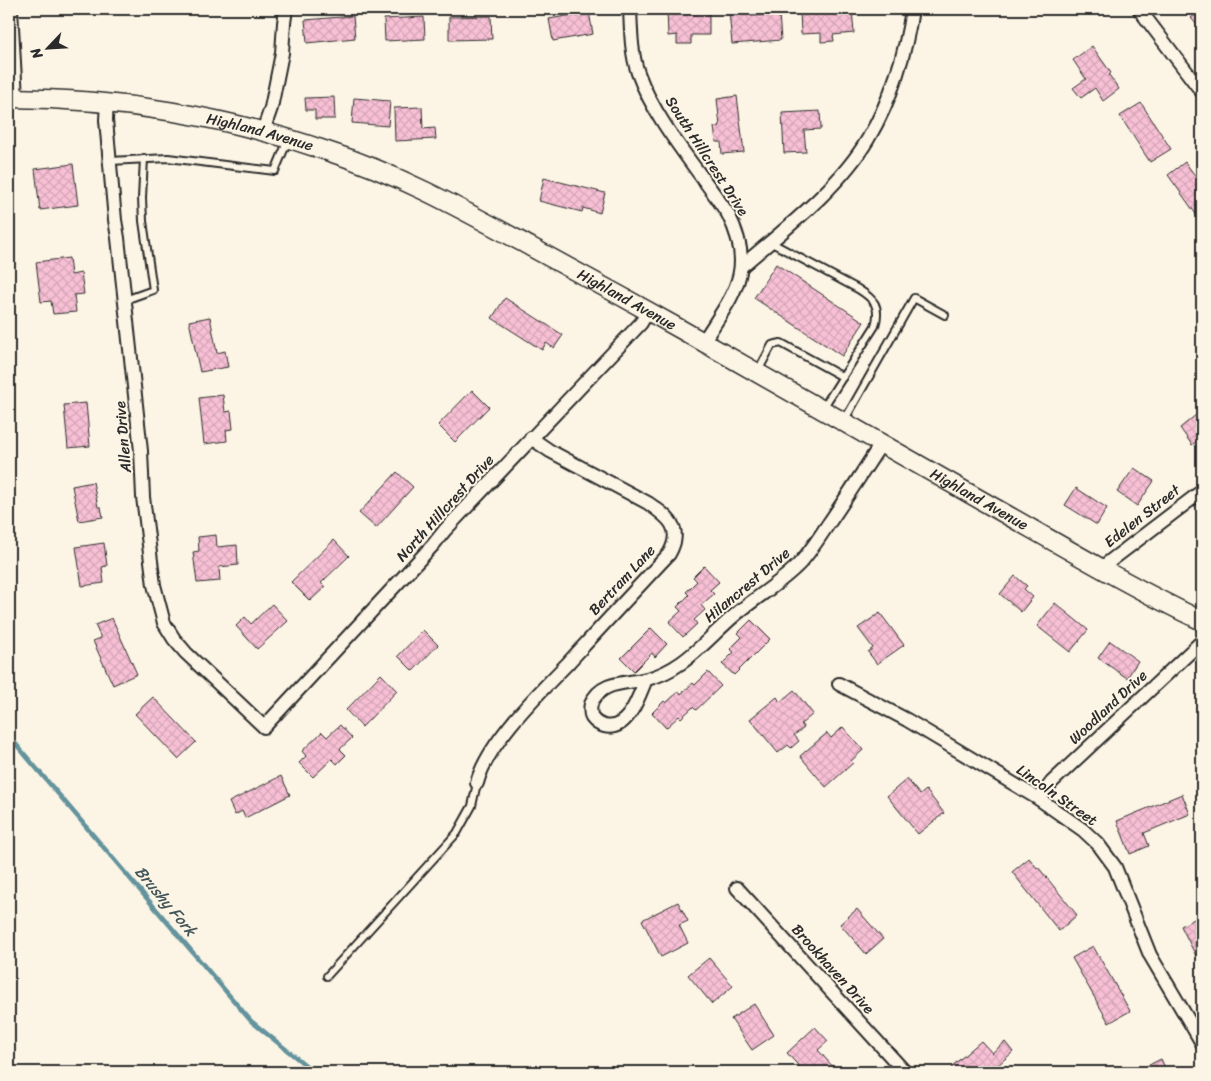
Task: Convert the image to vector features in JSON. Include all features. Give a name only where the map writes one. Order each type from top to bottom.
[{"type":"main road","name":"Highland Avenue","points":[[13,98],[108,102],[172,110],[212,118],[288,138],[366,165],[439,198],[648,311],[1101,568],[1202,621]]},
{"type":"street","points":[[11,9],[13,98]]},
{"type":"street","points":[[263,131],[271,108],[282,53],[286,9]]},
{"type":"street","name":"South Hillcrest Drive","points":[[630,9],[633,49],[638,72],[647,94],[659,116],[728,214],[737,232],[741,249],[742,266],[739,282],[732,297],[703,342]]},
{"type":"street","points":[[742,266],[817,200],[845,171],[868,139],[887,100],[903,55],[912,9]]},
{"type":"street","points":[[1139,9],[1202,92]]},
{"type":"street","name":"Allen Drive","points":[[108,102],[106,120],[141,451],[143,497],[158,604],[164,623],[186,653],[264,726]]},
{"type":"street","name":"North Hillcrest Drive","points":[[264,726],[531,438],[641,323],[648,311]]},
{"type":"street","name":"Bertram Lane","points":[[477,783],[480,770],[497,743],[552,680],[669,554],[674,546],[676,537],[670,520],[648,503],[550,451],[531,438]]},
{"type":"street","name":"Hilancrest Drive","points":[[646,679],[639,697],[619,725],[603,726],[591,717],[592,702],[602,690],[625,681],[646,679],[668,670],[692,654],[736,614],[800,563],[881,444]]},
{"type":"street","name":"Edelen Street","points":[[1101,568],[1202,491]]},
{"type":"street","name":"Woodland Drive","points":[[1038,799],[1052,782],[1202,640]]},
{"type":"street","name":"Lincoln Street","points":[[839,684],[907,720],[1038,799],[1083,830],[1098,844],[1115,867],[1150,955],[1202,1043]]},
{"type":"street","name":"Brookhaven Drive","points":[[737,888],[905,1072]]},
{"type":"lane","points":[[110,161],[168,158],[276,170],[288,138]]},
{"type":"lane","points":[[125,300],[153,290],[143,221],[144,158]]},
{"type":"lane","points":[[770,242],[858,289],[876,303],[878,315],[875,326],[822,410]]},
{"type":"lane","points":[[844,422],[914,298],[945,315]]},
{"type":"lane","points":[[757,373],[772,345],[781,343],[843,377]]},
{"type":"lane","points":[[327,976],[457,832],[472,806],[477,783]]},
{"type":"building","points":[[709,9],[709,35],[691,35],[691,44],[677,44],[677,35],[668,36],[667,10]]},
{"type":"building","points":[[852,9],[854,33],[833,35],[834,41],[821,42],[821,33],[801,34],[800,11]]},
{"type":"building","points":[[1202,9],[1202,31],[1191,18]]},
{"type":"building","points":[[750,10],[751,16],[779,14],[781,40],[732,44],[729,11]]},
{"type":"building","points":[[589,12],[593,34],[553,41],[549,19]]},
{"type":"building","points":[[353,16],[355,38],[307,43],[305,20]]},
{"type":"building","points":[[491,16],[492,39],[449,40],[449,17]]},
{"type":"building","points":[[424,17],[425,39],[385,41],[384,19]]},
{"type":"building","points":[[1092,46],[1111,73],[1109,75],[1119,89],[1103,101],[1095,88],[1081,98],[1073,88],[1086,79],[1073,60]]},
{"type":"building","points":[[737,96],[744,152],[722,154],[721,142],[716,142],[714,127],[720,126],[717,99]]},
{"type":"building","points":[[334,97],[335,119],[315,119],[315,110],[306,110],[305,98]]},
{"type":"building","points":[[354,98],[390,101],[388,126],[352,123]]},
{"type":"building","points":[[1141,103],[1171,149],[1150,162],[1120,116]]},
{"type":"building","points":[[422,107],[423,129],[435,128],[436,139],[395,141],[394,108]]},
{"type":"building","points":[[820,111],[821,129],[804,130],[806,152],[784,153],[782,113]]},
{"type":"building","points":[[1185,162],[1202,185],[1202,214],[1198,217],[1168,175]]},
{"type":"building","points":[[73,164],[78,205],[40,210],[35,169]]},
{"type":"building","points":[[544,178],[605,193],[600,213],[583,208],[582,212],[539,201]]},
{"type":"building","points":[[69,258],[71,275],[81,273],[84,294],[74,295],[76,312],[53,314],[51,301],[41,302],[36,262]]},
{"type":"building","points":[[776,264],[864,322],[842,356],[754,298]]},
{"type":"building","points":[[505,298],[563,335],[554,348],[546,343],[542,350],[492,318]]},
{"type":"building","points":[[210,317],[217,353],[225,351],[228,367],[200,372],[189,321]]},
{"type":"building","points":[[472,390],[489,407],[455,442],[438,425]]},
{"type":"building","points":[[223,395],[225,412],[231,411],[233,429],[226,430],[227,441],[204,444],[199,398]]},
{"type":"building","points":[[86,403],[90,446],[68,448],[64,405]]},
{"type":"building","points":[[1202,410],[1202,437],[1192,445],[1180,428]]},
{"type":"building","points":[[1134,468],[1154,481],[1137,506],[1117,492]]},
{"type":"building","points":[[397,472],[413,487],[376,528],[359,513]]},
{"type":"building","points":[[93,482],[98,507],[101,507],[103,517],[79,521],[72,486]]},
{"type":"building","points":[[1076,488],[1107,508],[1097,525],[1065,505]]},
{"type":"building","points":[[216,535],[217,547],[237,545],[238,565],[219,567],[220,581],[197,583],[193,552],[199,551],[198,537]]},
{"type":"building","points":[[334,540],[349,556],[321,583],[325,587],[310,601],[291,582]]},
{"type":"building","points":[[104,543],[107,566],[102,567],[104,583],[82,586],[76,547]]},
{"type":"building","points":[[704,566],[719,582],[710,590],[714,594],[701,605],[705,610],[694,620],[697,624],[683,637],[669,622],[681,611],[677,607],[689,595],[686,592],[697,581],[693,577]]},
{"type":"building","points":[[1015,576],[1027,586],[1024,589],[1033,597],[1021,612],[1000,594]]},
{"type":"building","points":[[1055,603],[1088,630],[1070,652],[1037,626]]},
{"type":"building","points":[[272,604],[288,621],[257,649],[236,626],[245,617],[251,624]]},
{"type":"building","points":[[880,613],[904,645],[877,664],[868,652],[873,648],[858,628]]},
{"type":"building","points":[[112,618],[137,674],[113,685],[93,641],[101,638],[95,625]]},
{"type":"building","points":[[751,620],[770,639],[734,675],[722,664],[734,652],[730,649],[742,637],[738,633]]},
{"type":"building","points":[[651,628],[667,644],[655,657],[652,653],[634,671],[621,658]]},
{"type":"building","points":[[423,630],[438,645],[413,671],[398,656]]},
{"type":"building","points":[[1110,641],[1138,661],[1127,678],[1098,658]]},
{"type":"building","points":[[708,672],[721,686],[696,710],[693,707],[666,728],[652,713],[664,701],[666,703],[678,692],[681,694],[693,683],[695,685]]},
{"type":"building","points":[[381,674],[397,691],[362,727],[346,710]]},
{"type":"building","points":[[794,690],[813,714],[801,724],[804,728],[794,735],[799,741],[791,748],[788,745],[778,753],[750,719],[777,697],[780,702]]},
{"type":"building","points":[[153,697],[196,742],[178,759],[135,714]]},
{"type":"building","points":[[340,725],[352,738],[340,749],[346,755],[337,764],[332,759],[313,777],[299,763],[306,756],[302,751],[322,732],[327,737]]},
{"type":"building","points":[[843,727],[863,750],[851,761],[853,763],[826,787],[800,756],[827,733],[831,738]]},
{"type":"building","points":[[281,776],[290,795],[245,818],[242,811],[235,815],[229,802]]},
{"type":"building","points":[[907,779],[920,795],[926,790],[944,813],[918,834],[887,796]]},
{"type":"building","points":[[1182,794],[1190,814],[1144,833],[1149,846],[1130,854],[1117,821]]},
{"type":"building","points":[[1029,858],[1077,915],[1059,931],[1012,872]]},
{"type":"building","points":[[678,902],[688,921],[679,925],[688,943],[661,957],[642,920]]},
{"type":"building","points":[[857,909],[883,939],[866,954],[840,924]]},
{"type":"building","points":[[1200,916],[1202,920],[1202,952],[1196,956],[1181,926]]},
{"type":"building","points":[[1093,946],[1130,1011],[1109,1023],[1072,958]]},
{"type":"building","points":[[709,958],[733,986],[712,1004],[688,975]]},
{"type":"building","points":[[754,1004],[774,1035],[752,1050],[731,1019]]},
{"type":"building","points":[[815,1027],[828,1041],[818,1050],[834,1068],[829,1072],[804,1072],[787,1053]]},
{"type":"building","points":[[981,1041],[992,1053],[1005,1042],[1013,1052],[990,1072],[955,1072],[951,1067]]},
{"type":"building","points":[[1161,1059],[1167,1072],[1142,1072],[1141,1069]]},
{"type":"waterway","name":"Brushy Fork","points":[[9,736],[251,1021],[314,1072]]}]
